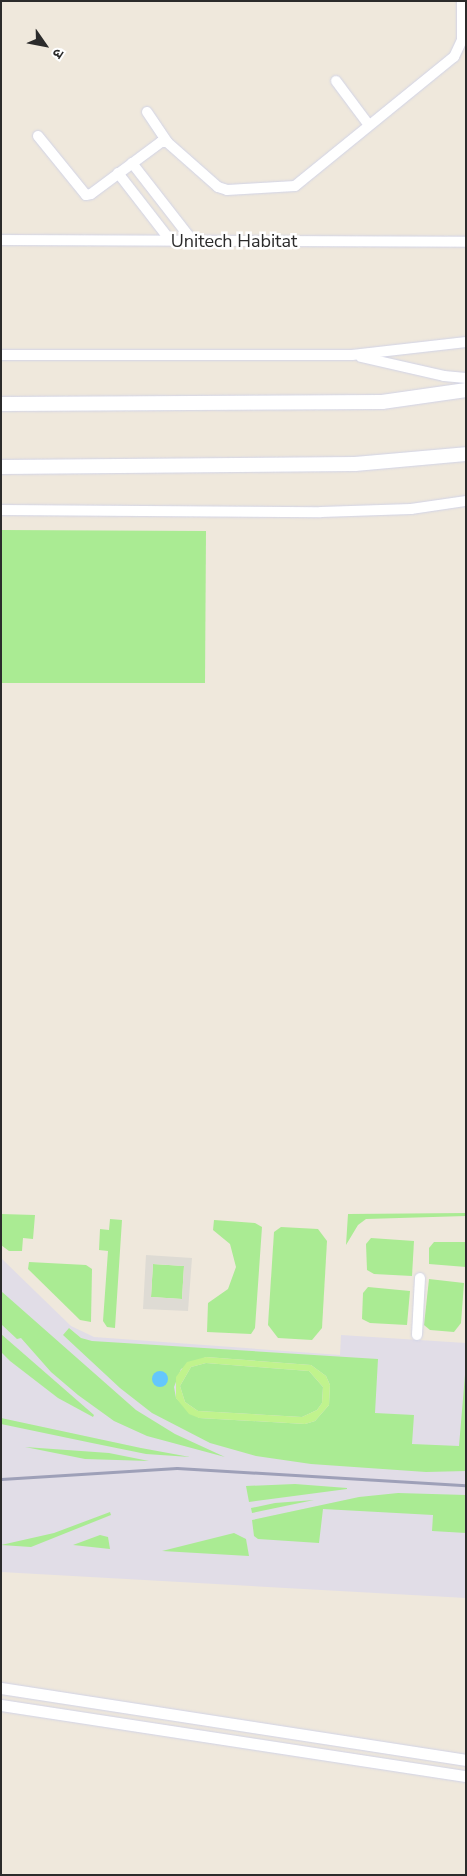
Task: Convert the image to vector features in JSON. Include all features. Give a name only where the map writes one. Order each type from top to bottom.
[{"type":"main road","points":[[1,404],[382,402],[466,390]]},
{"type":"main road","points":[[1,467],[355,464],[466,454]]},
{"type":"street","points":[[147,112],[167,142],[218,187],[287,188],[301,181],[460,50],[462,1]]},
{"type":"street","points":[[336,81],[368,124]]},
{"type":"street","points":[[38,136],[86,195],[91,194],[132,163],[167,142]]},
{"type":"street","points":[[132,163],[192,240]]},
{"type":"street","points":[[118,173],[170,240]]},
{"type":"street","name":"Unitech Habitat","points":[[1,240],[466,242]]},
{"type":"street","points":[[1,355],[352,355],[466,342]]},
{"type":"street","points":[[352,355],[444,376],[466,378]]},
{"type":"street","points":[[1,510],[321,512],[411,509],[466,501]]},
{"type":"street","points":[[416,1334],[420,1278]]},
{"type":"street","points":[[1,1688],[466,1760]]},
{"type":"street","points":[[1,1705],[466,1776]]},
{"type":"shaded area","points":[[146,1255],[192,1258],[188,1311],[143,1309]],"holes":[[[153,1264],[184,1266],[182,1299],[151,1297]]]},
{"type":"shaded area","points":[[1,1258],[71,1326],[94,1337],[340,1355],[341,1335],[466,1343],[466,1598],[1,1572]]},
{"type":"green space","points":[[1,530],[206,531],[205,683],[1,683]]},
{"type":"green space","points":[[466,1213],[466,1216],[366,1219],[358,1225],[346,1245],[348,1214]]},
{"type":"green space","points":[[1,1214],[35,1215],[33,1239],[23,1238],[22,1251],[9,1251],[1,1245]]},
{"type":"green space","points":[[110,1219],[122,1220],[115,1328],[107,1327],[103,1321],[108,1251],[99,1250],[100,1229],[109,1230]]},
{"type":"green space","points":[[214,1220],[255,1223],[262,1227],[255,1328],[251,1334],[207,1332],[208,1303],[228,1289],[236,1267],[230,1244],[213,1230]]},
{"type":"green space","points":[[281,1227],[318,1229],[327,1241],[322,1328],[312,1340],[278,1338],[268,1325],[274,1232]]},
{"type":"green space","points":[[371,1238],[414,1241],[412,1276],[374,1274],[367,1270],[366,1244]]},
{"type":"green space","points":[[434,1242],[466,1242],[466,1267],[429,1264],[429,1248]]},
{"type":"green space","points":[[29,1262],[86,1265],[92,1269],[91,1322],[80,1320],[28,1269]]},
{"type":"green space","points":[[153,1264],[184,1266],[182,1299],[151,1297]]},
{"type":"green space","points":[[429,1279],[464,1283],[461,1323],[454,1332],[430,1330],[424,1325]]},
{"type":"green space","points":[[368,1287],[410,1291],[407,1325],[370,1323],[362,1319],[363,1293]]},
{"type":"green space","points":[[1,1291],[136,1410],[175,1434],[225,1457],[147,1436],[114,1421],[78,1395],[51,1372],[21,1338],[17,1339],[1,1324]]},
{"type":"green space","points":[[69,1328],[81,1338],[92,1341],[378,1359],[375,1413],[414,1415],[412,1444],[459,1446],[466,1363],[466,1471],[426,1472],[311,1464],[256,1456],[210,1443],[152,1413],[120,1388],[63,1335]],"holes":[[[206,1357],[311,1365],[326,1376],[330,1385],[329,1405],[315,1421],[305,1424],[199,1418],[176,1398],[174,1387],[181,1369]]]},
{"type":"green space","points":[[1,1334],[94,1415],[93,1417],[58,1398],[10,1361],[1,1352]]},
{"type":"green space","points":[[206,1357],[311,1365],[326,1376],[330,1385],[329,1405],[315,1421],[305,1424],[199,1418],[189,1414],[176,1398],[176,1377],[187,1362]],"holes":[[[206,1363],[309,1371],[323,1387],[322,1403],[317,1410],[302,1417],[198,1411],[185,1402],[180,1386],[191,1367]]]},
{"type":"green space","points":[[206,1363],[309,1371],[323,1387],[322,1403],[317,1410],[302,1417],[198,1411],[185,1402],[180,1386],[191,1367]]},
{"type":"green space","points":[[1,1418],[190,1457],[146,1454],[92,1443],[1,1424]]},
{"type":"green space","points":[[25,1447],[109,1453],[149,1461],[85,1459]]},
{"type":"green space","points":[[295,1484],[347,1489],[249,1502],[246,1486]]},
{"type":"green space","points":[[398,1493],[466,1495],[466,1533],[432,1531],[433,1515],[323,1509],[319,1543],[258,1539],[254,1536],[252,1520],[359,1497]]},
{"type":"green space","points":[[314,1500],[252,1513],[251,1508],[275,1503]]},
{"type":"green space","points":[[110,1512],[111,1515],[31,1547],[1,1545],[54,1533]]},
{"type":"green space","points":[[234,1533],[246,1539],[249,1556],[162,1551]]},
{"type":"green space","points":[[100,1535],[108,1537],[110,1549],[73,1545]]},
{"type":"water","points":[[160,1371],[166,1373],[168,1379],[166,1385],[160,1387],[154,1385],[152,1379],[154,1373]]},
{"type":"railway","points":[[1,1479],[177,1468],[466,1485]]}]
